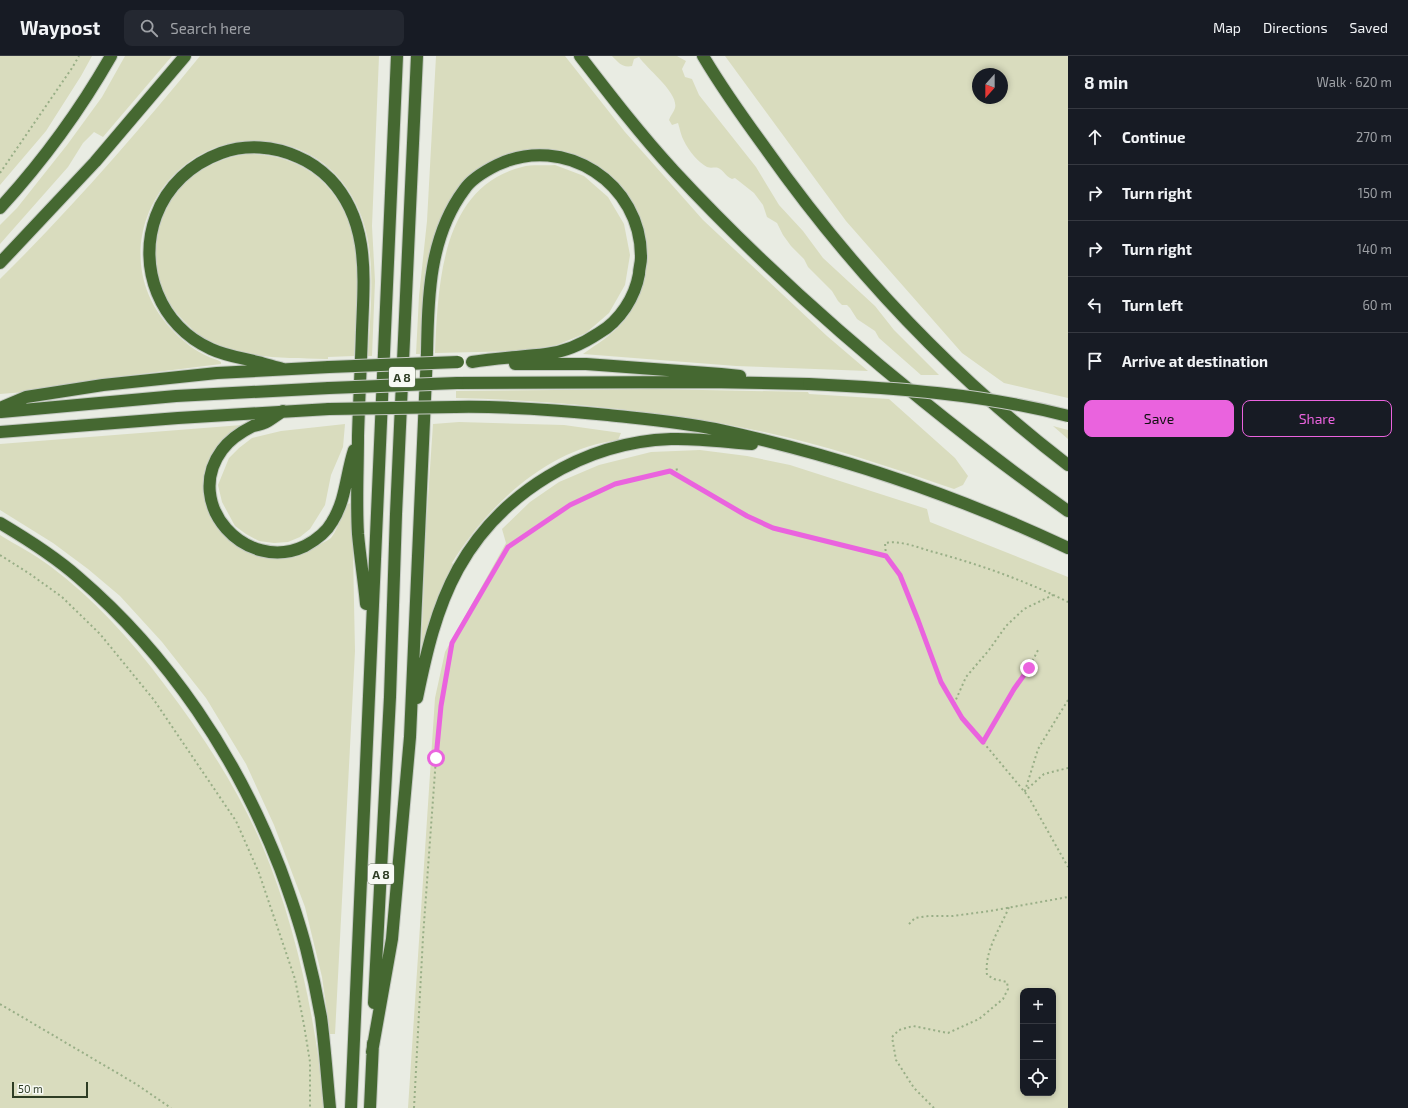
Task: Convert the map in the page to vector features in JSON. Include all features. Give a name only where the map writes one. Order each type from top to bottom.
[{"type":"highway","points":[[0,208],[31,173],[60,136],[93,89],[111,56]]},
{"type":"highway","points":[[0,263],[95,162],[185,56]]},
{"type":"highway","name":"A 8","points":[[351,1108],[370,640],[397,56]]},
{"type":"highway","name":"A 8","points":[[370,1108],[390,697],[396,514],[417,56]]},
{"type":"highway","points":[[580,56],[620,108],[673,170],[743,243],[814,309],[879,365],[950,423],[1068,511]]},
{"type":"highway","points":[[704,56],[748,125],[792,186],[879,290],[932,346],[981,392],[1068,464]]},
{"type":"highway","points":[[283,369],[226,355],[212,350],[195,340],[178,326],[170,316],[156,292],[152,278],[150,266],[150,238],[153,224],[163,200],[177,182],[198,164],[216,155],[240,148],[267,148],[278,150],[301,158],[326,174],[346,199],[354,216],[362,246],[364,275],[358,436],[358,533],[370,640]]},
{"type":"highway","points":[[372,1052],[392,939],[410,737],[428,312],[434,258],[440,235],[453,205],[465,188],[481,174],[505,161],[518,157],[550,155],[569,159],[589,167],[607,180],[622,195],[633,216],[639,236],[641,258],[637,284],[628,304],[616,319],[600,333],[579,344],[547,354],[472,362]]},
{"type":"highway","points":[[0,408],[26,397],[103,385],[190,375],[283,369],[458,362],[489,364],[594,365],[721,374],[794,384]]},
{"type":"highway","points":[[0,412],[176,396],[329,388],[457,383],[707,382],[809,384],[907,389],[1021,405],[1068,416]]},
{"type":"highway","points":[[0,432],[95,424],[329,409],[494,406],[560,410],[651,419],[714,429],[791,447],[870,469],[984,511],[1068,548]]},
{"type":"highway","points":[[283,411],[267,422],[242,432],[229,442],[216,460],[211,478],[210,485],[214,508],[224,527],[238,541],[258,550],[268,553],[277,553],[298,549],[311,543],[327,530],[336,515],[342,500],[351,458],[358,436]]},
{"type":"highway","points":[[410,737],[430,641],[450,586],[458,569],[477,540],[499,515],[540,480],[595,454],[631,444],[670,439],[791,447]]},
{"type":"highway","points":[[0,523],[52,556],[110,606],[154,653],[195,706],[230,762],[268,839],[295,909],[306,949],[321,1017],[330,1108]]},
{"type":"path","points":[[0,173],[79,56]]},
{"type":"path","points":[[414,1108],[423,937],[436,758],[441,706],[452,643],[508,547],[570,505],[615,484],[679,469]]},
{"type":"path","points":[[670,471],[747,516],[773,528],[886,556]]},
{"type":"path","points":[[1068,602],[1010,576],[968,561],[920,548],[891,542],[885,543],[886,556],[900,575],[941,682],[962,718],[1028,796],[1068,867]]},
{"type":"path","points":[[0,555],[62,597],[100,634],[154,700],[236,821],[259,873],[295,979],[310,1062],[310,1108]]},
{"type":"path","points":[[954,704],[966,677],[989,650],[1006,626],[1024,609],[1053,594]]},
{"type":"path","points":[[983,742],[1014,689],[1029,668],[1039,648]]},
{"type":"path","points":[[1024,791],[1038,749],[1068,700]]},
{"type":"path","points":[[1024,791],[1044,774],[1068,768]]},
{"type":"path","points":[[909,924],[915,918],[953,916],[1068,897]]},
{"type":"path","points":[[934,1108],[914,1088],[896,1060],[892,1037],[898,1030],[913,1026],[948,1032],[979,1019],[1003,999],[1008,989],[1007,982],[994,979],[987,975],[986,964],[991,944],[1009,907]]},
{"type":"path","points":[[0,1004],[136,1084],[171,1108]]},
{"type":"green space","points":[[0,56],[92,56],[46,131],[0,185]]},
{"type":"green space","points":[[125,56],[172,56],[103,137],[94,132],[83,143],[68,167],[0,244],[0,225],[17,208],[67,145],[102,97]]},
{"type":"green space","points":[[200,56],[379,56],[372,226],[375,281],[372,356],[368,356],[371,304],[370,251],[362,218],[352,196],[338,176],[320,160],[298,149],[256,141],[217,147],[185,165],[160,192],[145,225],[141,261],[150,298],[179,337],[195,349],[221,362],[221,364],[100,379],[25,392],[0,394],[0,279],[103,170]]},
{"type":"green space","points":[[436,56],[565,56],[625,132],[703,220],[827,336],[868,371],[736,366],[583,354],[614,331],[631,311],[638,294],[644,265],[645,247],[643,232],[632,206],[620,188],[604,173],[587,161],[568,154],[548,150],[527,151],[506,155],[486,164],[479,168],[466,180],[450,202],[440,222],[435,240],[423,311],[420,354],[416,354],[419,296],[427,221]]},
{"type":"green space","points":[[612,56],[677,56],[686,61],[682,69],[685,77],[692,79],[699,95],[756,167],[779,205],[803,231],[823,258],[875,306],[894,330],[939,375],[921,375],[879,338],[875,331],[857,319],[850,308],[847,305],[842,305],[832,291],[808,267],[804,259],[791,246],[783,235],[777,223],[767,217],[763,205],[754,193],[735,178],[732,179],[728,177],[720,169],[707,167],[697,159],[686,145],[678,123],[672,125],[669,120],[675,108],[675,102],[672,95],[662,81],[639,57],[634,59],[632,66],[626,66],[620,64]]},
{"type":"green space","points":[[725,56],[1068,56],[1068,398],[1004,383],[962,353],[846,221]]},
{"type":"green space","points":[[247,154],[271,156],[292,162],[310,172],[326,185],[339,201],[348,220],[354,241],[357,264],[354,356],[328,357],[328,359],[279,358],[249,354],[220,346],[202,337],[196,332],[175,311],[165,295],[157,269],[156,251],[158,232],[164,214],[172,199],[183,185],[196,174],[211,165],[228,158]]},
{"type":"green space","points":[[555,165],[584,176],[608,197],[624,224],[630,255],[625,285],[609,313],[586,333],[557,345],[522,351],[435,353],[438,298],[442,270],[449,242],[460,217],[475,195],[495,178],[526,166]]},
{"type":"green space","points":[[653,389],[808,392],[809,394],[889,399],[955,458],[968,476],[963,485],[954,489],[829,448],[736,426],[599,407],[514,400],[456,398],[456,391]]},
{"type":"green space","points":[[459,422],[564,425],[621,433],[618,440],[592,445],[567,455],[544,468],[522,483],[483,521],[452,563],[455,566],[421,654],[426,528],[433,424]]},
{"type":"green space","points":[[345,424],[343,447],[331,475],[325,505],[310,529],[300,537],[288,542],[274,543],[259,541],[235,526],[222,502],[218,485],[229,458],[239,448],[252,438],[281,431]]},
{"type":"green space","points":[[242,425],[221,442],[208,466],[204,490],[210,513],[223,534],[241,549],[264,557],[289,557],[315,547],[331,538],[340,522],[346,504],[352,503],[355,651],[335,1034],[330,1034],[322,977],[305,907],[274,825],[246,764],[206,698],[162,642],[120,596],[88,569],[53,543],[0,510],[0,444]]},
{"type":"green space","points":[[1053,426],[1068,430],[1068,439]]},
{"type":"green space","points":[[700,450],[747,456],[790,465],[927,509],[930,522],[1068,577],[1068,1108],[408,1108],[435,698],[445,652],[506,543],[502,529],[530,502],[559,482],[599,465],[651,452]]},
{"type":"green space","points":[[0,535],[50,566],[66,578],[111,620],[178,703],[230,782],[262,845],[274,876],[295,941],[316,1041],[325,1108],[0,1108]]},
{"type":"route","points":[[436,758],[441,706],[452,643],[508,547],[570,505],[615,484],[670,471],[747,516],[773,528],[886,556],[900,575],[941,682],[962,718],[983,742],[1014,689],[1029,668]]}]
